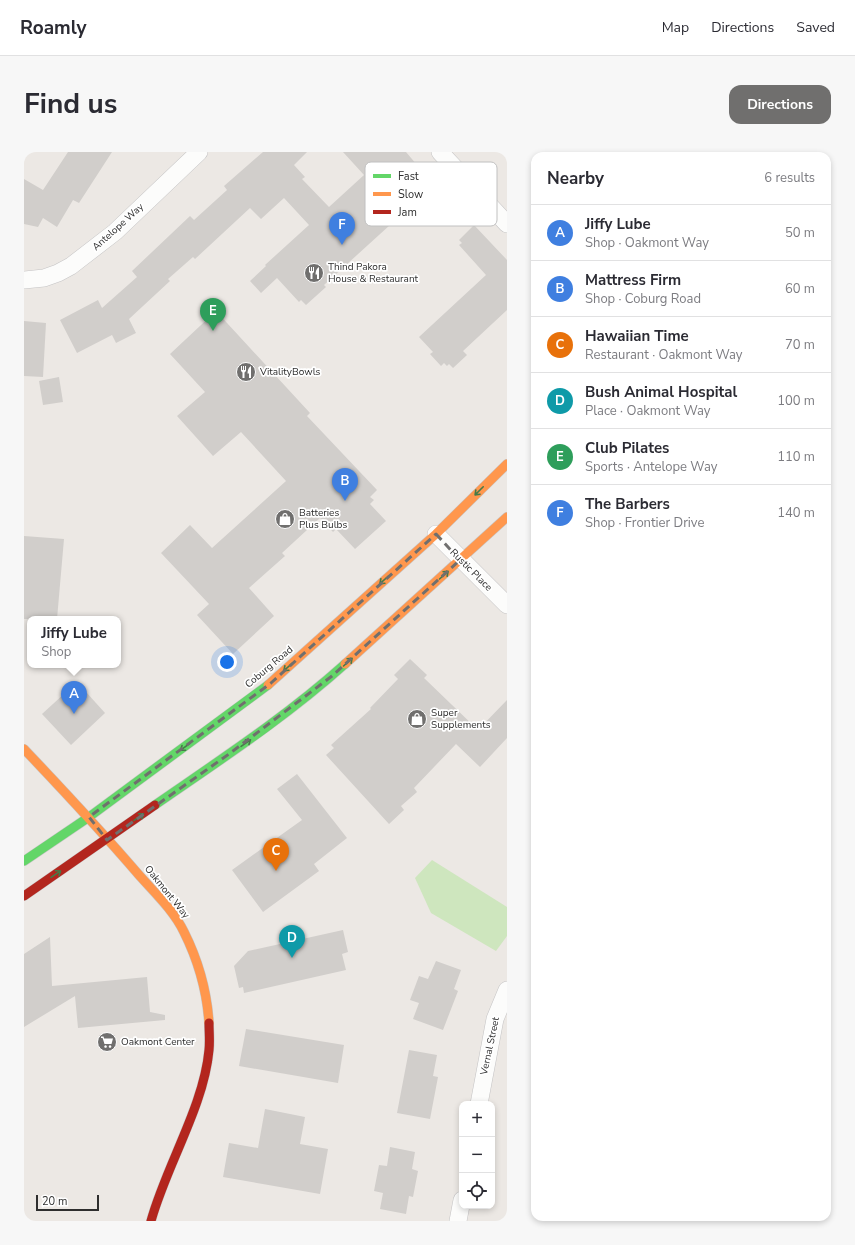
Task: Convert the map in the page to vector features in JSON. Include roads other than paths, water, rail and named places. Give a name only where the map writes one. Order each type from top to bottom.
[{"type":"main road","name":"Coburg Road","points":[[24,861],[89,817],[271,683],[436,534],[507,464]]},
{"type":"main road","points":[[24,896],[107,840],[262,731],[325,682],[507,517]]},
{"type":"main road","name":"Oakmont Way","points":[[24,749],[89,817],[107,840],[152,888],[184,931],[197,962],[208,1014],[208,1050],[204,1078],[157,1200],[151,1221]]},
{"type":"street","name":"Antelope Way","points":[[24,280],[44,278],[58,273],[76,262],[115,232],[199,152]]},
{"type":"street","points":[[440,152],[449,162]]},
{"type":"street","points":[[497,213],[507,224]]},
{"type":"street","name":"Rustic Place","points":[[436,534],[460,560],[507,605]]},
{"type":"street","name":"Vernal Street","points":[[480,1101],[495,1019],[507,990]]},
{"type":"street","points":[[458,1221],[460,1209]]},
{"type":"place","name":"The Barbers","points":[[342,245]]},
{"type":"place","name":"Thind Pakora House & Restaurant","points":[[314,273]]},
{"type":"place","name":"Club Pilates","points":[[213,331]]},
{"type":"place","name":"VitalityBowls","points":[[246,372]]},
{"type":"place","name":"Mattress Firm","points":[[345,501]]},
{"type":"place","name":"Batteries Plus Bulbs","points":[[285,519]]},
{"type":"place","name":"Jiffy Lube","points":[[74,714]]},
{"type":"place","name":"Super Supplements","points":[[417,719]]},
{"type":"place","name":"Hawaiian Time","points":[[276,871]]},
{"type":"place","name":"Bush Animal Hospital","points":[[292,958]]},
{"type":"place","name":"Oakmont Center","points":[[107,1042]]}]
